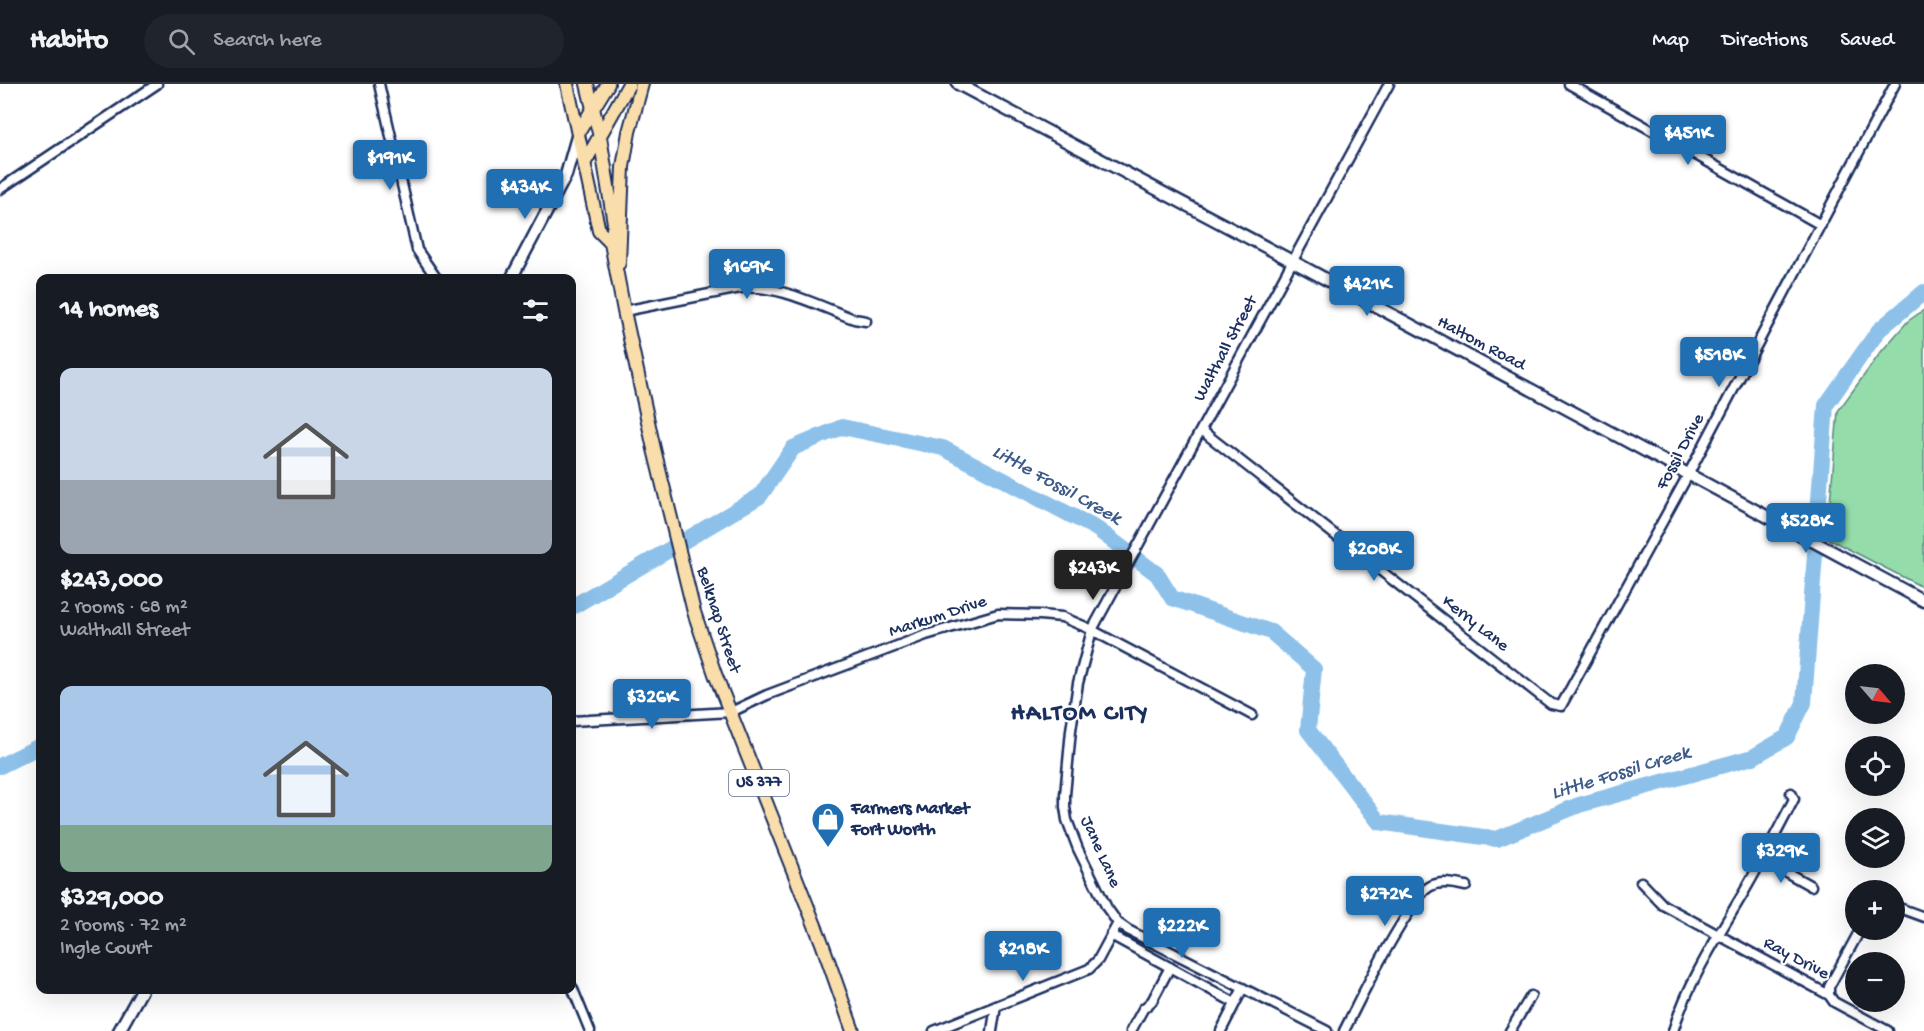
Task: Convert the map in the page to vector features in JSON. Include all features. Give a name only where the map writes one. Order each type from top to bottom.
[{"type":"main road","name":"Belknap Street","points":[[567,84],[599,231],[611,243]]},
{"type":"main road","name":"Belknap Street","points":[[587,84],[600,137],[614,223],[611,243],[624,311],[670,518],[694,612],[715,674],[858,1031]]},
{"type":"main road","points":[[593,84],[602,84]]},
{"type":"main road","points":[[513,274],[566,175],[578,133],[608,84]]},
{"type":"main road","points":[[566,175],[585,162],[629,84]]},
{"type":"main road","points":[[618,279],[623,167],[629,132],[642,84]]},
{"type":"main road","name":"Haltom Road","points":[[958,84],[1924,601]]},
{"type":"main road","name":"Belknap Street","points":[[841,993],[853,1031]]},
{"type":"main road","points":[[119,1031],[140,994]]},
{"type":"street","points":[[0,189],[157,84]]},
{"type":"street","points":[[379,84],[417,250],[434,274]]},
{"type":"street","name":"Walthall Street","points":[[1092,630],[1389,84]]},
{"type":"street","points":[[1569,84],[1821,225]]},
{"type":"street","name":"Fossil Drive","points":[[1561,706],[1688,475],[1896,84]]},
{"type":"street","points":[[624,311],[757,286],[784,292],[854,319],[866,321]]},
{"type":"street","name":"Kerry Lane","points":[[1201,430],[1551,704],[1561,706]]},
{"type":"street","name":"Markum Drive","points":[[731,712],[767,695],[926,635],[998,614],[1062,617],[1092,630],[1252,715]]},
{"type":"street","name":"Jane Lane","points":[[1092,630],[1078,683],[1071,730],[1065,807],[1067,820],[1078,849],[1107,908],[1118,923],[1239,996],[1328,1031]]},
{"type":"street","points":[[576,721],[731,712]]},
{"type":"street","points":[[1673,1031],[1681,1007],[1718,936],[1763,859],[1794,799],[1791,793]]},
{"type":"street","points":[[1763,859],[1811,886]]},
{"type":"street","name":"Ray Drive","points":[[1641,882],[1663,905],[1829,995],[1834,1002],[1888,1031]]},
{"type":"street","points":[[1344,1031],[1369,981],[1422,893],[1431,886],[1441,883],[1466,886]]},
{"type":"street","points":[[1905,910],[1924,917]]},
{"type":"street","points":[[934,1031],[1089,969],[1114,936],[1118,923]]},
{"type":"street","points":[[1114,936],[1170,967],[1239,996],[1221,1031]]},
{"type":"street","points":[[1829,995],[1829,987],[1855,940]]},
{"type":"street","points":[[1131,1031],[1143,1009],[1152,1001],[1170,967]]},
{"type":"street","points":[[575,994],[590,1031]]},
{"type":"street","points":[[1510,1031],[1531,996]]},
{"type":"street","points":[[992,1031],[996,1006]]},
{"type":"green space","points":[[1924,310],[1924,588],[1827,538],[1838,411],[1881,352],[1908,321]]},
{"type":"waterway","name":"Little Fossil Creek","points":[[576,605],[760,496],[793,448],[842,427],[943,448],[1097,529],[1157,574],[1172,598],[1271,632],[1314,669],[1308,730],[1379,822],[1497,839],[1579,805],[1753,757],[1787,737],[1804,703],[1826,405],[1879,330],[1924,292]]},
{"type":"waterway","name":"Little Fossil Creek","points":[[0,766],[36,748]]},
{"type":"place","name":"Farmers Market Fort Worth","points":[[828,848]]},
{"type":"district","name":"HALTOM CITY","points":[[1080,714]]}]
